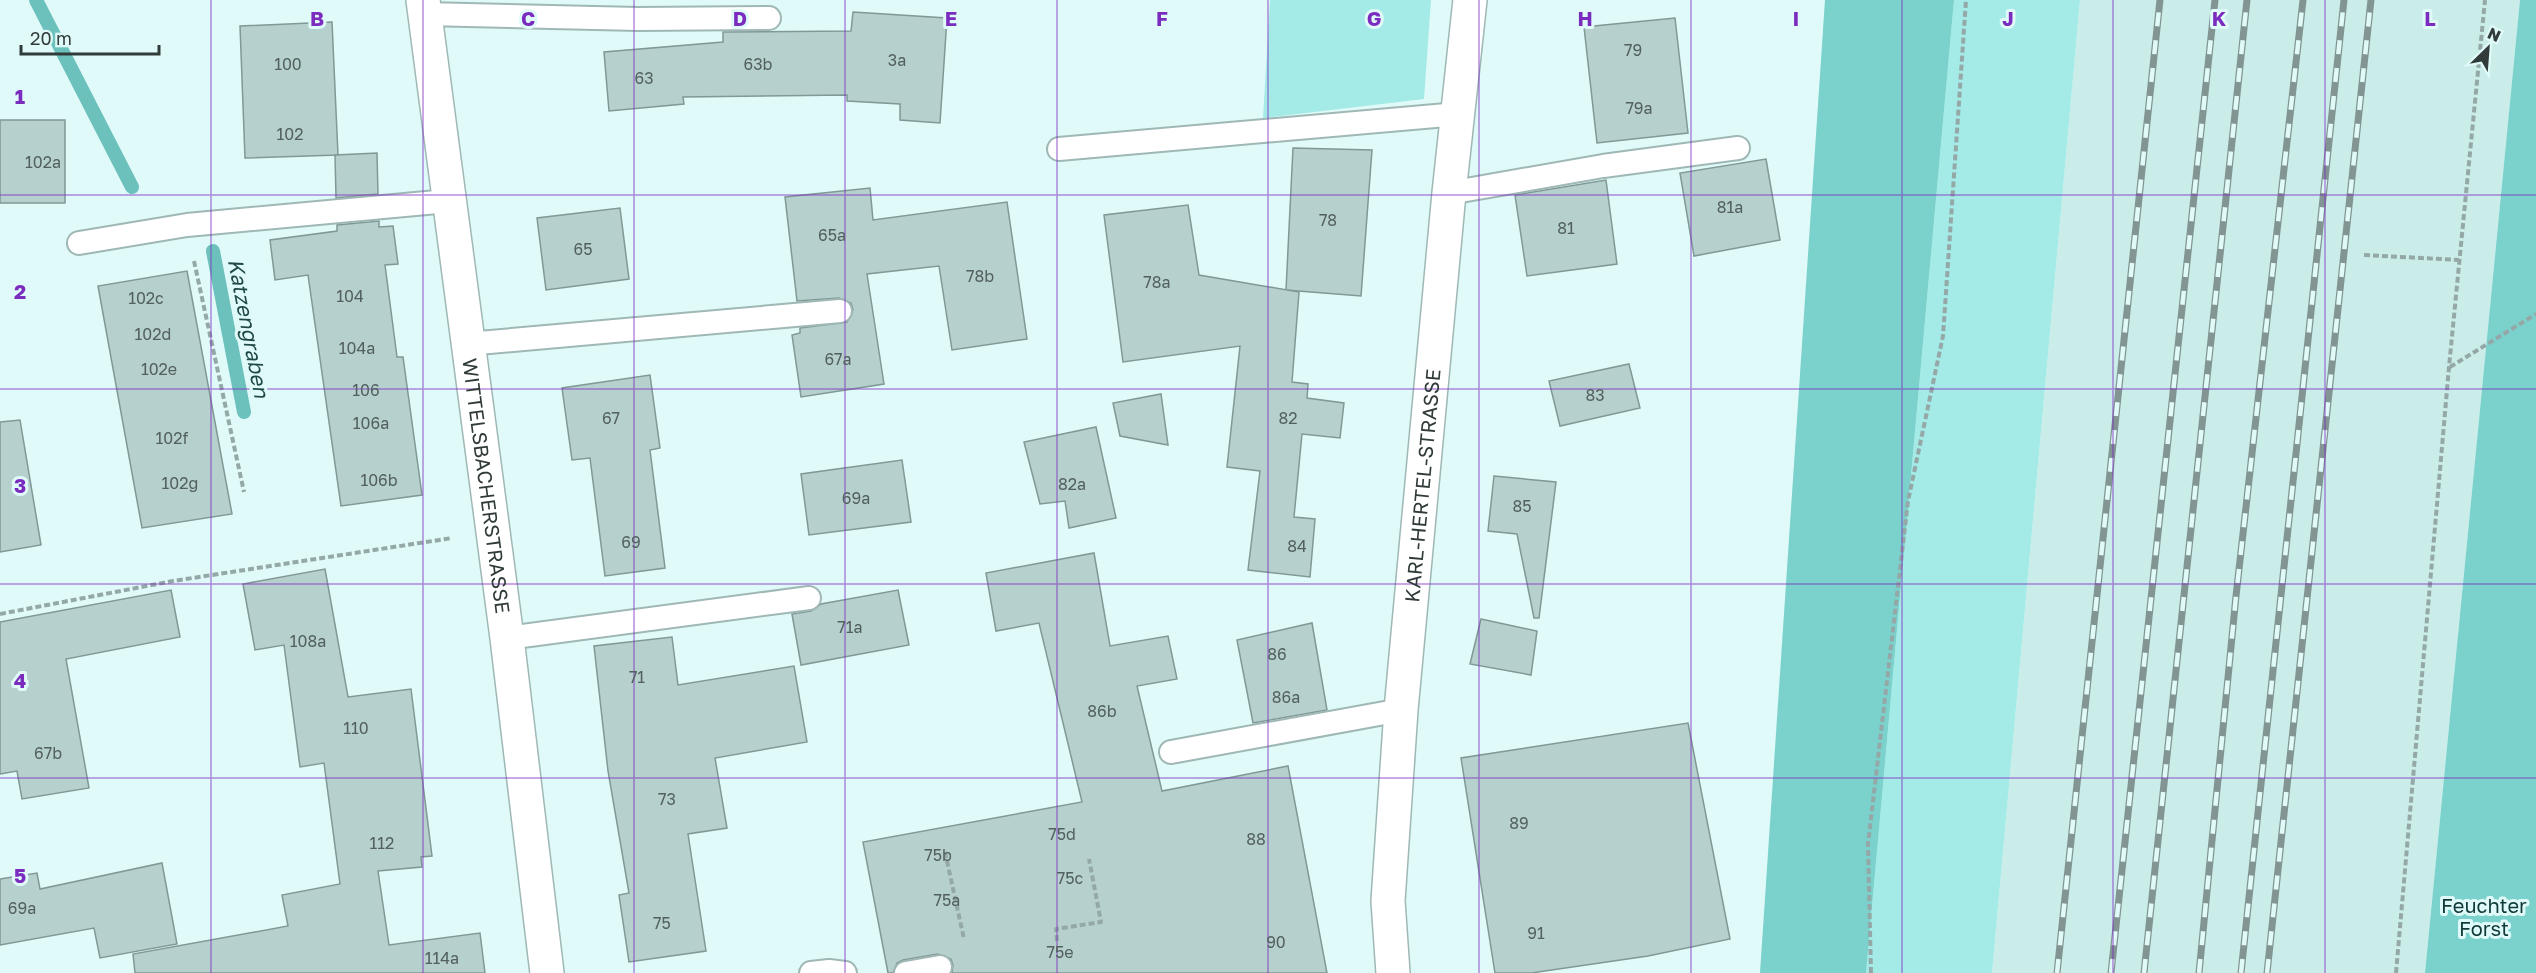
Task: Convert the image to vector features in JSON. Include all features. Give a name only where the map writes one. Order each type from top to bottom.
[{"type":"street","name":"KARL-HERTEL-STRASSE","points":[[1393,973],[1388,901],[1401,710],[1449,193],[1470,0]]},
{"type":"street","name":"WITTELSBACHERSTRASSE","points":[[423,7],[507,638],[547,973]]},
{"type":"lane","points":[[423,7],[638,19],[769,18]]},
{"type":"lane","points":[[1059,149],[1458,114]]},
{"type":"lane","points":[[1449,193],[1604,166],[1738,148]]},
{"type":"lane","points":[[79,243],[187,225],[448,201]]},
{"type":"lane","points":[[467,344],[840,311]]},
{"type":"lane","points":[[507,638],[809,598]]},
{"type":"lane","points":[[1171,752],[1401,710]]},
{"type":"lane","points":[[906,973],[940,966]]},
{"type":"lane","points":[[811,973],[829,971],[845,973]]},
{"type":"path","points":[[1871,973],[1868,844],[1908,501],[1943,336],[1966,0]]},
{"type":"path","points":[[2396,973],[2449,367],[2485,0]]},
{"type":"path","points":[[187,225],[244,492]]},
{"type":"path","points":[[2364,255],[2460,260]]},
{"type":"path","points":[[2449,367],[2536,314]]},
{"type":"path","points":[[0,614],[173,581],[492,532]]},
{"type":"path","points":[[945,852],[966,947]]},
{"type":"path","points":[[1057,941],[1056,929],[1101,922],[1089,859]]},
{"type":"shaded area","points":[[1270,0],[1431,0],[1424,99],[1263,118]]},
{"type":"shaded area","points":[[1954,0],[2080,0],[1992,973],[1866,973]]},
{"type":"shaded area","points":[[2080,0],[2520,0],[2425,973],[1992,973]]},
{"type":"green space","points":[[1825,0],[1954,0],[1866,973],[1760,973]]},
{"type":"green space","name":"Feuchter Forst","points":[[2520,0],[2536,0],[2536,973],[2425,973]]},
{"type":"building","points":[[853,12],[947,18],[940,123],[900,120],[900,104],[847,101],[847,95],[683,97],[684,104],[609,111],[604,52],[723,42],[723,32],[851,31]]},
{"type":"building","points":[[1675,18],[1688,133],[1597,143],[1584,27]]},
{"type":"building","points":[[332,22],[338,155],[245,158],[240,26]]},
{"type":"building","points":[[0,120],[65,120],[65,203],[0,203]]},
{"type":"building","points":[[1293,148],[1372,150],[1361,296],[1286,290]]},
{"type":"building","points":[[377,153],[378,194],[336,198],[335,155]]},
{"type":"building","points":[[1766,159],[1780,240],[1694,256],[1680,173]]},
{"type":"building","points":[[1606,180],[1617,264],[1527,276],[1515,195]]},
{"type":"building","points":[[870,188],[873,220],[1007,202],[1027,339],[952,350],[939,266],[867,274],[884,384],[801,397],[792,335],[800,333],[800,328],[847,322],[853,310],[851,303],[839,298],[797,301],[785,197]]},
{"type":"building","points":[[1188,205],[1199,275],[1299,292],[1292,382],[1308,384],[1307,398],[1344,403],[1340,438],[1302,434],[1294,517],[1315,519],[1310,577],[1248,570],[1260,471],[1227,467],[1240,346],[1123,362],[1104,215]]},
{"type":"building","points":[[620,208],[629,279],[546,290],[537,218]]},
{"type":"building","points":[[379,221],[379,227],[393,226],[398,264],[385,265],[397,357],[403,357],[422,495],[341,506],[308,275],[275,280],[270,240],[337,231],[337,225]]},
{"type":"building","points":[[187,271],[232,514],[142,528],[98,286]]},
{"type":"building","points":[[1629,364],[1640,408],[1560,426],[1549,381]]},
{"type":"building","points":[[650,375],[660,448],[650,450],[665,568],[605,576],[590,458],[572,460],[562,388]]},
{"type":"building","points":[[1161,394],[1168,445],[1120,436],[1113,403]]},
{"type":"building","points":[[20,420],[41,545],[0,552],[0,422]]},
{"type":"building","points":[[1096,427],[1116,518],[1069,528],[1065,501],[1040,504],[1024,442]]},
{"type":"building","points":[[902,460],[911,522],[809,535],[801,474]]},
{"type":"building","points":[[1494,476],[1556,482],[1539,618],[1534,618],[1517,534],[1488,531]]},
{"type":"building","points":[[1094,553],[1110,646],[1168,636],[1177,679],[1137,686],[1162,791],[1288,766],[1327,973],[952,973],[951,959],[938,954],[903,960],[897,963],[893,973],[888,973],[863,842],[1082,802],[1039,623],[996,631],[986,573]]},
{"type":"building","points":[[325,569],[348,697],[411,689],[432,856],[421,857],[422,867],[378,871],[389,945],[480,933],[485,973],[135,973],[133,954],[288,926],[282,895],[340,884],[324,763],[300,767],[284,645],[255,650],[243,584]]},
{"type":"building","points":[[171,590],[180,637],[66,659],[89,788],[22,799],[17,771],[0,774],[0,622]]},
{"type":"building","points":[[898,590],[909,645],[801,665],[792,614],[811,611],[821,604]]},
{"type":"building","points":[[1481,619],[1537,631],[1531,675],[1470,664]]},
{"type":"building","points":[[1312,623],[1327,710],[1253,723],[1237,640]]},
{"type":"building","points":[[672,637],[678,685],[794,666],[807,742],[715,758],[727,828],[688,834],[706,951],[629,962],[619,895],[629,893],[608,771],[594,646]]},
{"type":"building","points":[[1688,723],[1730,939],[1648,956],[1531,973],[1495,973],[1461,758]]},
{"type":"building","points":[[162,863],[177,944],[100,958],[94,928],[0,945],[0,879],[37,873],[40,889]]},
{"type":"waterway","name":"Katzengraben","points":[[36,0],[132,187]]},
{"type":"waterway","name":"Katzengraben","points":[[213,251],[244,412]]},
{"type":"railway","points":[[2057,973],[2160,0]]},
{"type":"railway","points":[[2111,973],[2215,0]]},
{"type":"railway","points":[[2144,973],[2247,0]]},
{"type":"railway","points":[[2199,973],[2236,596],[2303,0]]},
{"type":"railway","points":[[2241,973],[2344,0]]},
{"type":"railway","points":[[2267,973],[2371,0]]}]
